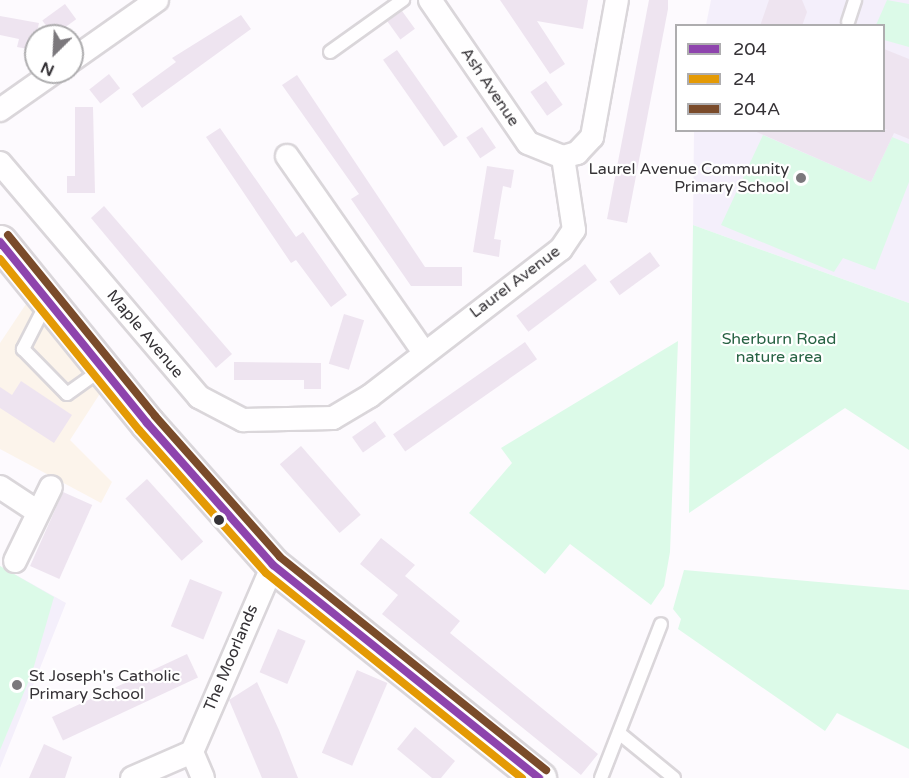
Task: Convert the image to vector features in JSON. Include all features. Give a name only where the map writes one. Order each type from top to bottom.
[{"type":"main road","points":[[0,242],[103,369],[273,564],[539,778]]},
{"type":"street","points":[[84,52],[157,0]]},
{"type":"street","name":"Ash Avenue","points":[[430,0],[528,143],[563,157]]},
{"type":"street","points":[[563,157],[577,153],[592,137],[617,0]]},
{"type":"street","points":[[0,110],[37,84]]},
{"type":"street","points":[[287,156],[423,351]]},
{"type":"street","name":"Laurel Avenue","points":[[333,418],[370,396],[423,351],[561,249],[574,230],[563,157]]},
{"type":"street","name":"Maple Avenue","points":[[0,163],[200,398],[243,420],[333,418]]},
{"type":"street","points":[[0,487],[38,512]]},
{"type":"street","points":[[15,561],[51,487]]},
{"type":"street","name":"The Moorlands","points":[[192,752],[273,564]]},
{"type":"street","points":[[132,778],[192,752],[204,778]]},
{"type":"lane","points":[[330,51],[403,0]]},
{"type":"lane","points":[[848,22],[855,0]]},
{"type":"lane","points":[[48,301],[23,349],[67,394],[103,369]]},
{"type":"lane","points":[[601,778],[661,624]]},
{"type":"lane","points":[[619,733],[674,778]]},
{"type":"shaded area","name":"Laurel Avenue Community Primary School","points":[[711,0],[909,0],[909,303],[693,225],[694,132],[885,132],[885,24],[706,24]]},
{"type":"shaded area","points":[[26,304],[101,392],[70,440],[112,482],[101,503],[0,449],[0,343]]},
{"type":"shaded area","name":"St Joseph's Catholic Primary School","points":[[0,566],[66,603],[0,768]]},
{"type":"green space","points":[[887,0],[909,4],[909,47],[885,40],[885,24],[876,24]]},
{"type":"green space","points":[[763,135],[871,182],[892,137],[909,144],[909,182],[875,270],[843,258],[834,272],[721,225]]},
{"type":"green space","name":"Sherburn Road nature area","points":[[693,225],[909,303],[909,450],[845,408],[689,513]]},
{"type":"green space","points":[[678,341],[670,552],[664,586],[651,605],[570,544],[545,574],[469,513],[512,463],[501,448]]},
{"type":"green space","name":"St Joseph's Catholic Primary School","points":[[0,566],[54,597],[32,673],[0,750]]},
{"type":"green space","points":[[684,570],[909,590],[909,749],[837,713],[825,731],[678,629],[681,619],[673,609]]},
{"type":"building","points":[[500,0],[588,0],[583,29],[537,21],[565,64],[550,74]]},
{"type":"building","points":[[649,0],[668,0],[668,9],[627,223],[607,219]]},
{"type":"building","points":[[769,0],[802,0],[807,12],[803,24],[761,24]]},
{"type":"building","points":[[65,4],[76,19],[70,24],[45,24],[42,20]]},
{"type":"building","points":[[402,11],[415,29],[400,39],[387,22]]},
{"type":"building","points":[[241,15],[251,29],[142,108],[132,94],[176,62],[172,58]]},
{"type":"building","points":[[0,16],[39,23],[24,24],[24,48],[17,47],[19,39],[0,35]]},
{"type":"building","points":[[885,49],[909,59],[909,139],[894,133],[871,182],[757,132],[885,132],[888,130],[885,129]]},
{"type":"building","points":[[397,50],[458,137],[444,147],[383,60]]},
{"type":"building","points":[[109,74],[120,88],[100,104],[89,89]]},
{"type":"building","points":[[297,75],[425,267],[462,267],[462,286],[411,286],[351,199],[359,194],[282,85]]},
{"type":"building","points":[[546,81],[563,105],[547,116],[530,92]]},
{"type":"building","points":[[75,107],[93,107],[95,193],[67,193],[67,176],[75,176]]},
{"type":"building","points":[[482,127],[496,148],[480,158],[466,138]]},
{"type":"building","points":[[220,128],[296,237],[303,232],[347,295],[331,307],[296,260],[291,263],[206,137]]},
{"type":"building","points":[[487,166],[514,170],[511,188],[503,186],[494,239],[501,240],[499,257],[473,252]]},
{"type":"building","points":[[104,206],[232,354],[216,368],[91,218]]},
{"type":"building","points":[[650,252],[660,266],[620,295],[610,281]]},
{"type":"building","points":[[585,264],[597,280],[528,332],[516,316]]},
{"type":"building","points":[[344,314],[364,320],[349,370],[329,364]]},
{"type":"building","points":[[525,342],[537,359],[405,452],[393,434]]},
{"type":"building","points":[[234,362],[321,363],[321,389],[304,389],[304,380],[234,380]]},
{"type":"building","points":[[21,381],[72,415],[54,443],[0,408],[0,387],[12,395]]},
{"type":"building","points":[[375,421],[386,437],[363,453],[352,437]]},
{"type":"building","points":[[301,446],[361,515],[340,533],[280,464]]},
{"type":"building","points":[[147,479],[203,541],[182,561],[125,498]]},
{"type":"building","points":[[63,492],[92,505],[59,579],[30,566]]},
{"type":"building","points":[[381,538],[415,565],[405,576],[460,621],[450,633],[598,754],[581,775],[382,614],[398,595],[360,564]]},
{"type":"building","points":[[190,579],[222,592],[203,639],[171,626]]},
{"type":"building","points":[[278,629],[306,641],[287,684],[260,672]]},
{"type":"building","points":[[187,654],[198,678],[63,741],[52,717]]},
{"type":"building","points":[[357,670],[387,683],[352,766],[322,753]]},
{"type":"building","points":[[257,682],[298,778],[262,778],[229,700]]},
{"type":"building","points":[[415,727],[455,761],[441,778],[432,778],[397,749]]},
{"type":"building","points":[[44,744],[72,757],[65,778],[29,778]]},
{"type":"transit line","name":"204A","points":[[8,235],[155,416],[280,557],[546,770]]},
{"type":"transit line","name":"204","points":[[0,242],[147,423],[273,565],[539,778]]},
{"type":"transit line","name":"24","points":[[0,259],[139,430],[266,573],[522,778]]},
{"type":"place","name":"Laurel Avenue Community Primary School","points":[[801,178]]},
{"type":"place","name":"St Joseph's Catholic Primary School","points":[[17,685]]}]
